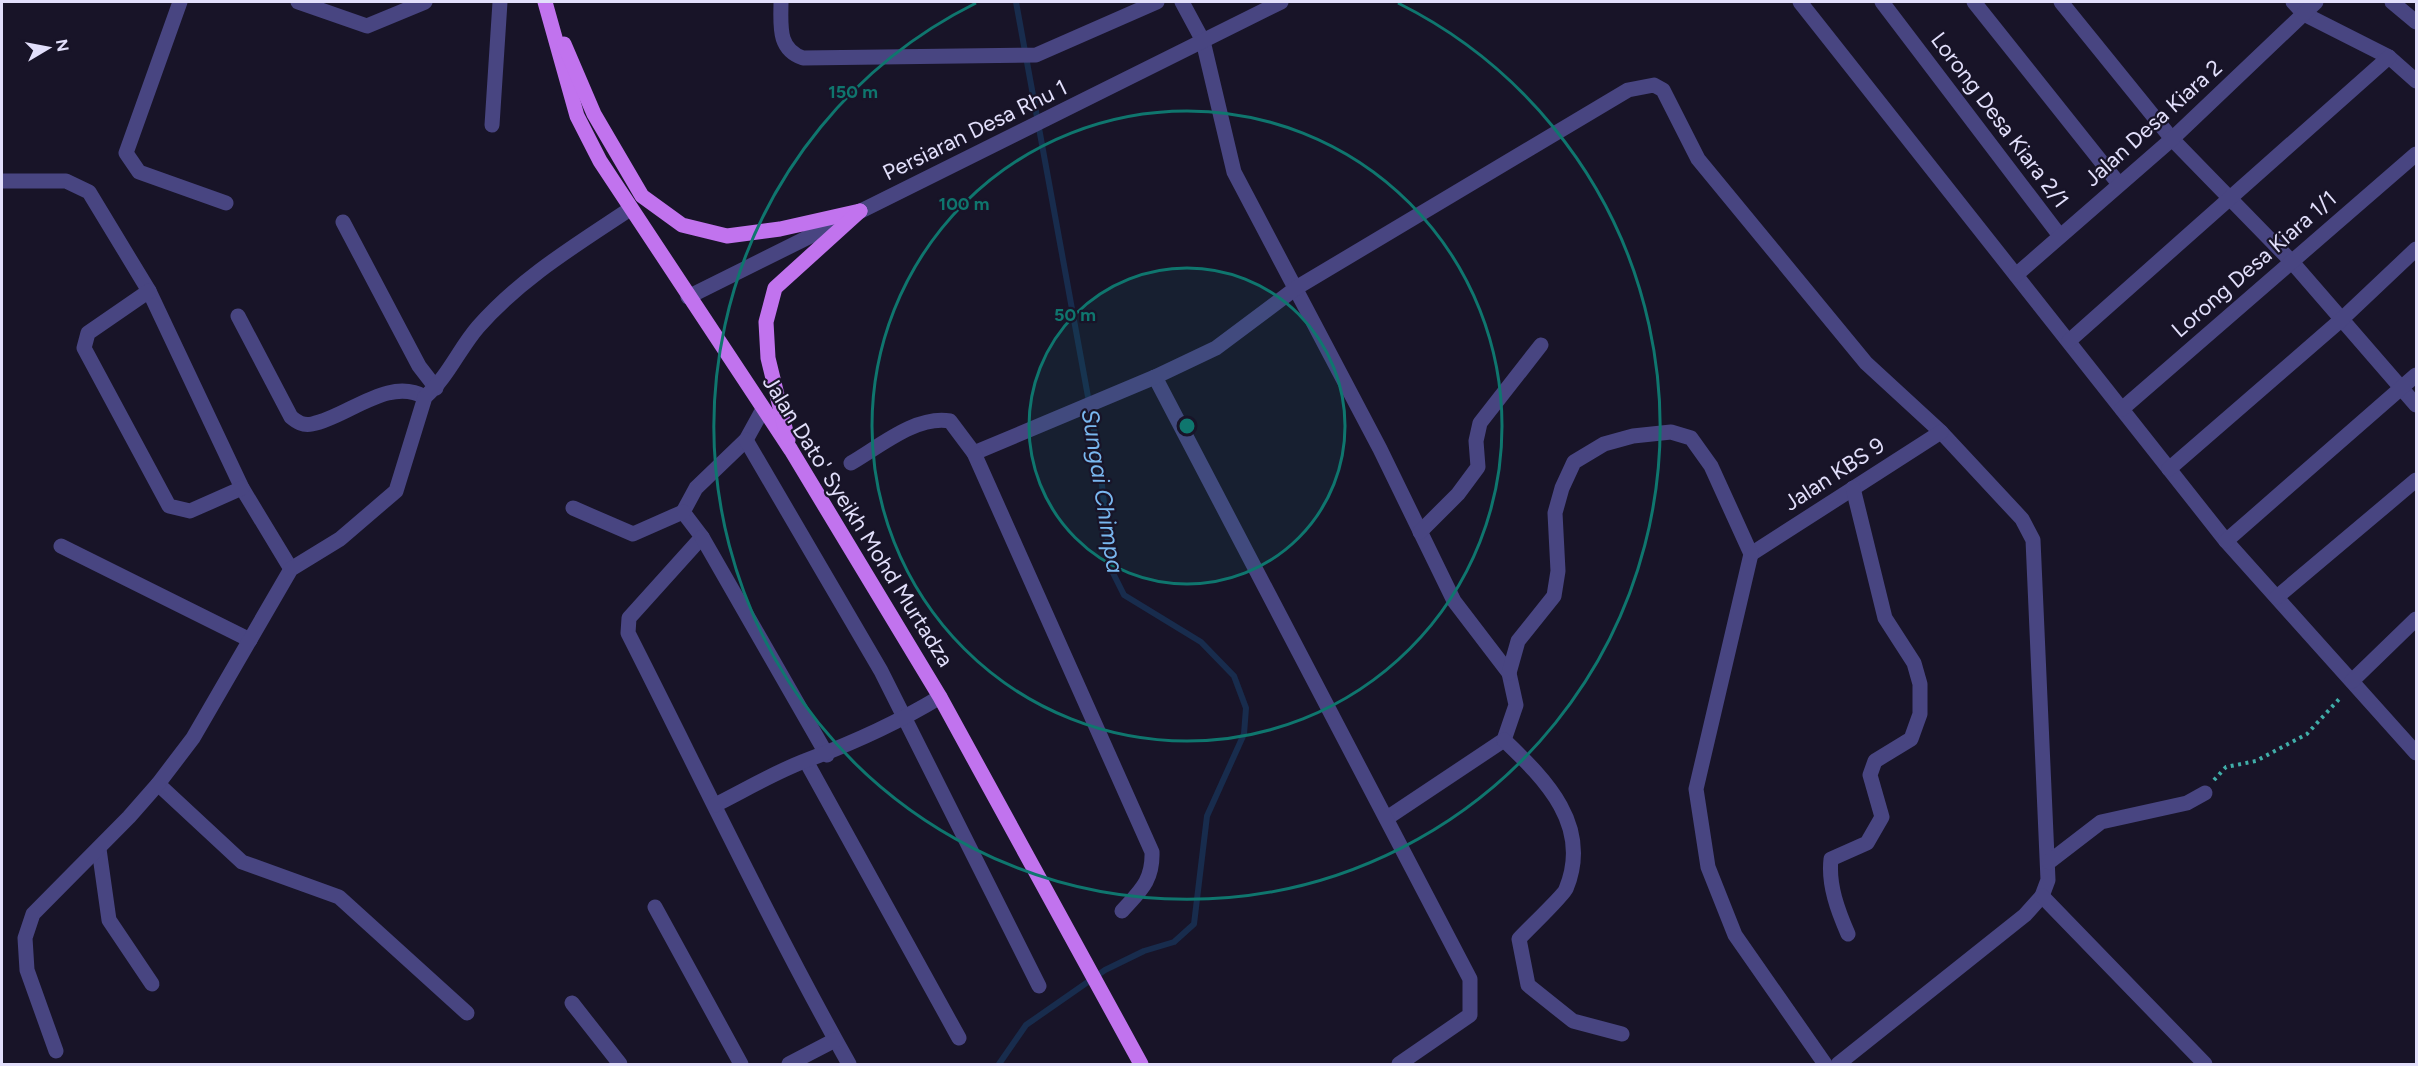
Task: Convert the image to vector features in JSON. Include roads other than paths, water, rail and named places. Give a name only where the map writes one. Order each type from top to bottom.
[{"type":"main road","name":"Jalan Dato' Syeikh Mohd Murtadza","points":[[546,2],[577,116],[630,209],[791,450],[940,697],[1142,1065]]},
{"type":"main road","points":[[546,2],[594,114],[642,196],[682,225],[727,236],[780,229],[860,211]]},
{"type":"main road","points":[[791,450],[768,358],[766,322],[775,288],[860,211]]},
{"type":"street","points":[[180,2],[126,153],[139,172],[226,203]]},
{"type":"street","points":[[298,2],[367,26],[425,2]]},
{"type":"street","points":[[492,125],[500,2]]},
{"type":"street","points":[[781,2],[783,43],[791,54],[803,58],[996,56],[1048,51],[1157,2]]},
{"type":"street","points":[[1182,2],[1203,41],[1234,172],[1296,288],[1454,600],[1509,673],[1516,705],[1504,740],[1387,818]]},
{"type":"street","name":"Persiaran Desa Rhu 1","points":[[688,297],[1281,2]]},
{"type":"street","points":[[1800,2],[2226,541],[2416,753]]},
{"type":"street","name":"Lorong Desa Kiara 2/1","points":[[1881,2],[2060,236]]},
{"type":"street","points":[[1974,2],[2119,184]]},
{"type":"street","points":[[2061,2],[2172,139],[2292,262],[2416,405]]},
{"type":"street","points":[[2293,2],[2304,14],[2389,57],[2416,81]]},
{"type":"street","name":"Jalan Desa Kiara 2","points":[[2016,275],[2172,139],[2316,2]]},
{"type":"street","points":[[2392,2],[2416,22]]},
{"type":"street","points":[[2069,341],[2389,57]]},
{"type":"street","points":[[974,453],[1102,400],[1216,348],[1296,288],[1628,90],[1654,85],[1663,90],[1698,159],[1866,363],[1941,432],[2022,519],[2033,540],[2048,880],[2042,896],[2025,915],[1838,1065]]},
{"type":"street","name":"Lorong Desa Kiara 1/1","points":[[2122,409],[2416,154]]},
{"type":"street","points":[[2,181],[66,181],[89,192],[149,291],[242,488],[291,569]]},
{"type":"street","points":[[56,1051],[27,970],[25,938],[33,914],[99,849],[158,784],[193,738],[291,569],[340,539],[396,492],[431,392],[477,328],[541,268],[630,209]]},
{"type":"street","points":[[343,222],[431,392]]},
{"type":"street","points":[[2169,469],[2342,319],[2416,249]]},
{"type":"street","points":[[149,291],[88,333],[84,348],[169,506],[190,511],[242,488]]},
{"type":"street","points":[[238,316],[291,417],[300,424],[311,424],[363,402],[401,390],[431,392]]},
{"type":"street","points":[[1420,532],[1458,494],[1478,467],[1476,441],[1480,423],[1541,345]]},
{"type":"street","points":[[2226,541],[2416,375]]},
{"type":"street","points":[[1155,377],[1470,979],[1470,1015],[1400,1064]]},
{"type":"street","points":[[573,508],[633,534],[683,512],[696,488],[746,440],[763,409]]},
{"type":"street","points":[[851,463],[920,424],[937,419],[950,421],[974,453],[1093,715],[1152,852],[1153,870],[1145,885],[1122,911]]},
{"type":"street","points":[[1509,673],[1518,641],[1554,596],[1558,571],[1555,513],[1562,488],[1574,462],[1604,444],[1634,436],[1671,432],[1691,438],[1711,466],[1751,554],[1696,789],[1708,867],[1735,935],[1825,1065]]},
{"type":"street","name":"Jalan KBS 9","points":[[1751,554],[1941,432]]},
{"type":"street","points":[[746,440],[881,671],[903,719],[1039,986]]},
{"type":"street","points":[[2277,597],[2416,480]]},
{"type":"street","points":[[1848,934],[1837,907],[1830,871],[1831,859],[1867,843],[1882,817],[1870,775],[1875,761],[1911,739],[1920,714],[1920,684],[1914,663],[1885,618],[1853,488]]},
{"type":"street","points":[[683,512],[702,537],[827,754]]},
{"type":"street","points":[[702,537],[629,618],[628,633],[715,805],[739,858],[849,1065]]},
{"type":"street","points":[[61,546],[250,640]]},
{"type":"street","points":[[2352,681],[2416,619]]},
{"type":"street","points":[[715,805],[806,761],[827,754],[903,719],[940,697]]},
{"type":"street","points":[[2405,741],[2416,730]]},
{"type":"street","points":[[1504,740],[1537,772],[1564,809],[1576,846],[1566,891],[1519,939],[1528,985],[1573,1021],[1622,1034]]},
{"type":"street","points":[[806,761],[958,1038]]},
{"type":"street","points":[[158,784],[242,862],[339,897],[467,1013]]},
{"type":"street","points":[[2049,862],[2101,822],[2187,803],[2205,793]]},
{"type":"street","points":[[99,849],[109,920],[152,984]]},
{"type":"street","points":[[2042,896],[2205,1065]]},
{"type":"street","points":[[655,907],[741,1065]]},
{"type":"street","points":[[572,1003],[620,1065]]},
{"type":"street","points":[[789,1065],[835,1040]]},
{"type":"waterway","name":"Sungai Chimpa","points":[[999,1064],[1026,1025],[1105,970],[1144,951],[1174,942],[1194,924],[1207,816],[1244,734],[1246,708],[1234,676],[1201,642],[1124,595],[1111,569],[1099,457],[1016,2]]}]
